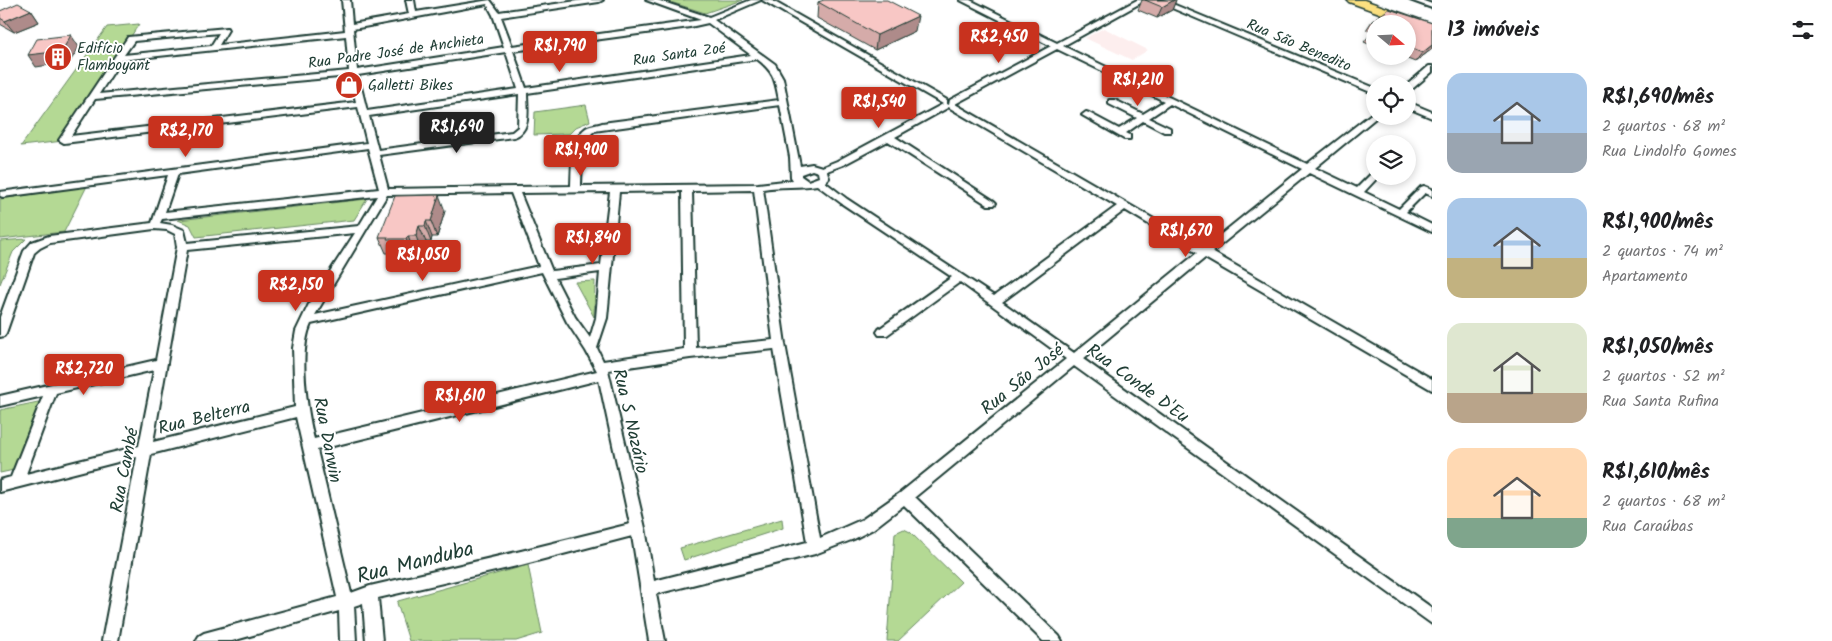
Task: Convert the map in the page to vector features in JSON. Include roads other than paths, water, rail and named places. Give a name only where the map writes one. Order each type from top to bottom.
[{"type":"main road","points":[[1353,0],[1432,28]]},
{"type":"street","points":[[346,0],[353,73],[384,192]]},
{"type":"street","points":[[410,0],[413,15]]},
{"type":"street","points":[[497,15],[599,0]]},
{"type":"street","points":[[650,0],[709,20],[772,66],[779,78],[795,157],[796,174],[803,183]]},
{"type":"street","name":"Rua Padre José de Anchieta","points":[[92,97],[353,73],[509,49],[690,25],[709,20],[757,0]]},
{"type":"street","points":[[766,0],[949,104],[1432,385]]},
{"type":"street","points":[[964,0],[1432,229]]},
{"type":"street","points":[[0,333],[29,252],[36,245],[49,240],[156,221],[384,192],[758,187],[781,183],[803,183],[821,176],[888,137],[1142,0]]},
{"type":"street","name":"Rua São Benedito","points":[[1157,0],[1366,87]]},
{"type":"street","points":[[1414,0],[1432,6]]},
{"type":"street","points":[[3,194],[174,172],[514,134],[519,132],[522,127],[523,90],[497,15],[489,2],[476,1],[350,30],[119,58]]},
{"type":"street","points":[[92,97],[119,58],[128,41],[133,38],[224,30],[214,47]]},
{"type":"street","name":"Rua Santa Zoé","points":[[92,97],[64,138],[67,140],[523,90],[759,56]]},
{"type":"street","points":[[1416,81],[1432,68]]},
{"type":"street","points":[[1086,115],[1123,135],[1143,118],[1170,101]]},
{"type":"street","points":[[576,190],[578,159],[583,137],[589,130],[602,126],[783,102]]},
{"type":"street","points":[[1112,102],[1167,130]]},
{"type":"street","points":[[1416,108],[1432,115]]},
{"type":"street","name":"Rua São José","points":[[649,589],[815,547],[849,534],[868,524],[906,497],[1366,121]]},
{"type":"street","points":[[888,137],[991,203]]},
{"type":"street","points":[[795,157],[821,176]]},
{"type":"street","points":[[781,183],[802,168],[810,167]]},
{"type":"street","points":[[156,221],[174,172]]},
{"type":"street","name":"Rua Conde D'Eu","points":[[821,176],[844,200],[960,277],[1432,617]]},
{"type":"street","points":[[1358,192],[1366,184]]},
{"type":"street","points":[[758,187],[779,344],[815,547]]},
{"type":"street","points":[[687,188],[690,353]]},
{"type":"street","points":[[591,348],[601,325],[615,189]]},
{"type":"street","points":[[1400,213],[1424,189],[1432,193]]},
{"type":"street","name":"Rua S Nazário","points":[[514,190],[547,272],[570,319],[591,348],[603,370],[638,528],[657,641]]},
{"type":"street","name":"Rua Darwin","points":[[348,641],[346,602],[301,411],[299,348],[302,331],[313,307],[384,192]]},
{"type":"street","points":[[994,302],[1124,206]]},
{"type":"street","points":[[156,221],[180,232],[182,247],[362,228]]},
{"type":"street","name":"Rua Cambé","points":[[110,641],[182,247]]},
{"type":"street","points":[[307,321],[547,272],[606,268]]},
{"type":"street","points":[[883,332],[960,277]]},
{"type":"street","points":[[309,446],[603,370],[690,353],[779,344]]},
{"type":"street","points":[[0,401],[162,363]]},
{"type":"street","points":[[16,482],[51,390]]},
{"type":"street","name":"Rua Belterra","points":[[0,486],[301,411]]},
{"type":"street","points":[[906,497],[1054,641]]},
{"type":"street","name":"Rua Manduba","points":[[204,641],[346,602],[370,593],[521,558],[638,528]]},
{"type":"street","points":[[370,593],[374,641]]},
{"type":"place","name":"Edifício Flamboyant","points":[[58,57]]},
{"type":"place","name":"Galletti Bikes","points":[[349,85]]}]
